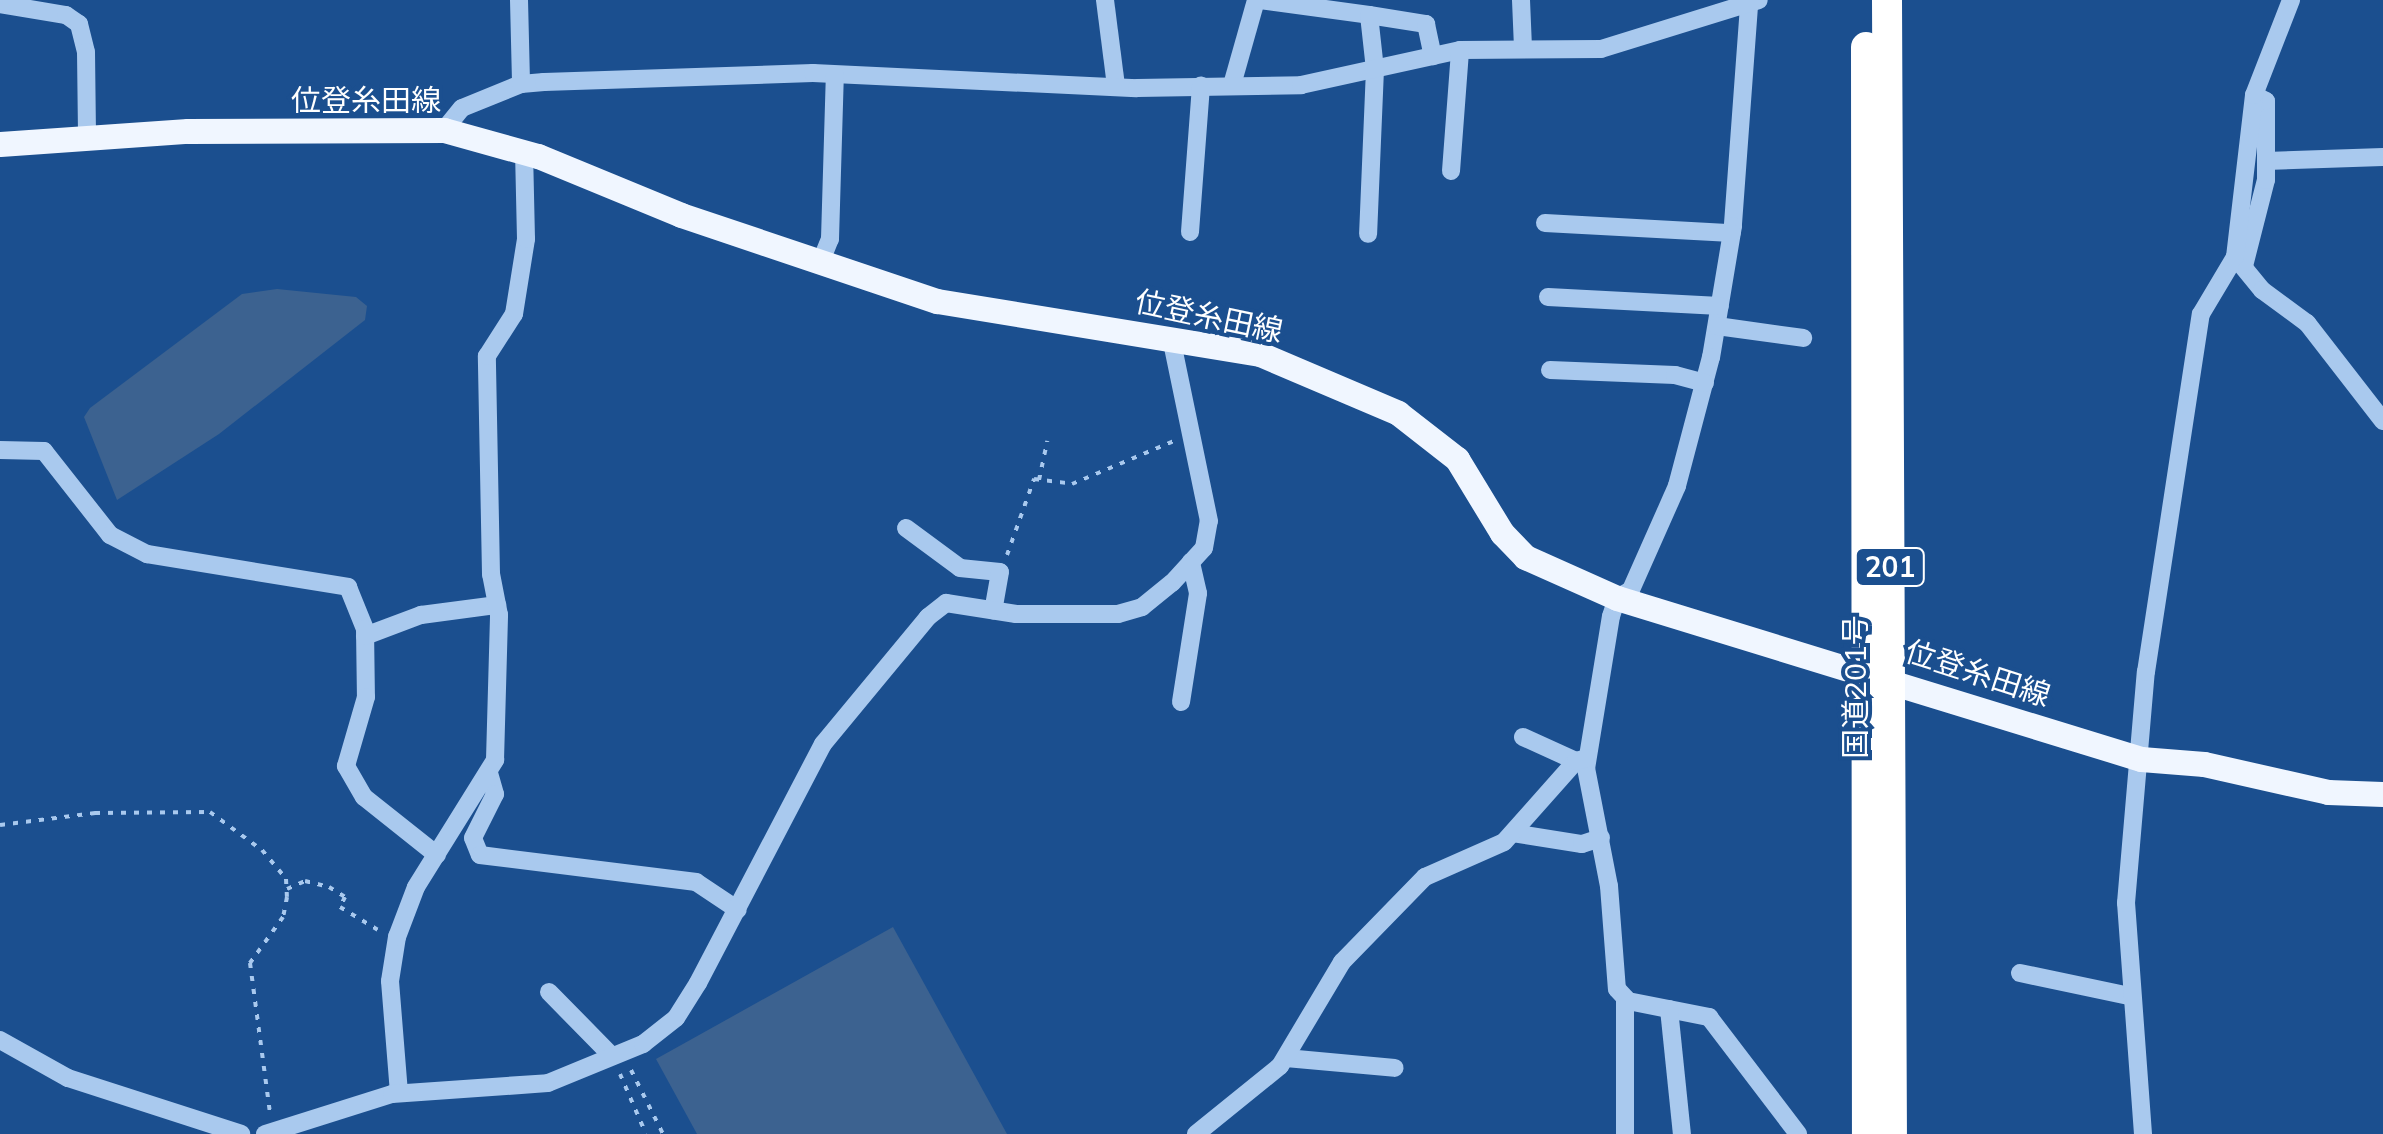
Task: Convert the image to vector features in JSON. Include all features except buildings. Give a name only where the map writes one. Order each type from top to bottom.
[{"type":"highway","name":"国道201号","points":[[1866,0],[1878,675],[1892,1134]]},
{"type":"highway","name":"国道201号","points":[[1867,1134],[1887,0]]},
{"type":"main road","name":"位登糸田線","points":[[0,144],[87,136],[444,130],[524,152],[937,301],[1260,354],[1398,413],[1457,459],[1502,533],[1526,557],[1617,598],[1878,675],[2141,759],[2204,764],[2328,792],[2383,794]]},
{"type":"street","points":[[519,0],[521,84]]},
{"type":"street","points":[[1104,0],[1116,86]]},
{"type":"street","points":[[1232,85],[1258,0],[1426,24],[1433,56]]},
{"type":"street","points":[[1522,0],[1523,48]]},
{"type":"street","points":[[2291,0],[2254,95],[2239,262],[2262,290],[2307,322],[2383,421]]},
{"type":"street","points":[[444,130],[462,108],[521,84],[835,75],[1116,86],[1301,85],[1460,50],[1601,49],[1754,3],[1732,233],[1704,383],[1677,486],[1631,590],[1617,598],[1581,759],[1601,838],[1617,989],[1624,998],[1625,1134]]},
{"type":"street","points":[[0,4],[63,8],[78,24],[86,52],[87,136]]},
{"type":"street","points":[[1368,15],[1375,69],[1368,234]]},
{"type":"street","points":[[1451,171],[1460,50]]},
{"type":"street","points":[[820,261],[830,239],[835,75]]},
{"type":"street","points":[[1190,232],[1200,85]]},
{"type":"street","points":[[2143,1134],[2129,996],[2126,904],[2141,759],[2136,747],[2200,314],[2239,262],[2266,160],[2266,101],[2254,95]]},
{"type":"street","points":[[399,1093],[390,981],[398,937],[416,887],[488,773],[498,720],[497,605],[490,574],[487,356],[514,314],[526,239],[524,152]]},
{"type":"street","points":[[2266,160],[2383,158]]},
{"type":"street","points":[[1545,224],[1732,233]]},
{"type":"street","points":[[1548,297],[1720,306]]},
{"type":"street","points":[[1717,326],[1802,338]]},
{"type":"street","points":[[268,1131],[399,1093],[548,1083],[616,1054],[676,1018],[738,910],[823,744],[928,616],[946,604],[993,610],[1118,614],[1142,608],[1204,548],[1209,521],[1188,436],[1171,338]]},
{"type":"street","points":[[1550,370],[1676,375],[1704,383]]},
{"type":"street","points":[[0,450],[44,451],[110,535],[147,554],[348,587],[365,636],[366,698],[346,766],[376,808],[437,855]]},
{"type":"street","points":[[906,528],[960,568],[1000,572],[993,610]]},
{"type":"street","points":[[1181,702],[1198,593],[1191,562]]},
{"type":"street","points":[[365,636],[421,616],[497,605]]},
{"type":"street","points":[[1523,737],[1581,759]]},
{"type":"street","points":[[1196,1134],[1286,1058],[1342,962],[1425,877],[1514,833],[1581,759]]},
{"type":"street","points":[[488,773],[495,794],[474,838],[480,856],[696,882],[738,910]]},
{"type":"street","points":[[1514,833],[1582,844],[1601,838]]},
{"type":"street","points":[[2020,972],[2129,996]]},
{"type":"street","points":[[549,992],[616,1054]]},
{"type":"street","points":[[1624,998],[1709,1018],[1798,1134]]},
{"type":"street","points":[[1668,1009],[1682,1134]]},
{"type":"street","points":[[0,1040],[68,1078],[241,1134]]},
{"type":"street","points":[[1286,1058],[1396,1068]]},
{"type":"path","points":[[1000,572],[1034,479],[1072,484],[1188,436]]},
{"type":"path","points":[[1039,480],[1047,441]]},
{"type":"path","points":[[0,825],[95,813],[210,812],[262,850],[287,890],[284,917],[250,963],[268,1131]]},
{"type":"path","points":[[287,890],[305,881],[328,886],[345,897],[340,907],[398,937]]},
{"type":"path","points":[[616,1054],[646,1134]]},
{"type":"path","points":[[616,1054],[663,1134]]},
{"type":"water","points":[[277,289],[356,297],[367,306],[365,320],[219,434],[117,500],[84,417],[90,408],[242,294]]},
{"type":"water","points":[[893,927],[1007,1134],[697,1134],[656,1059]]}]
